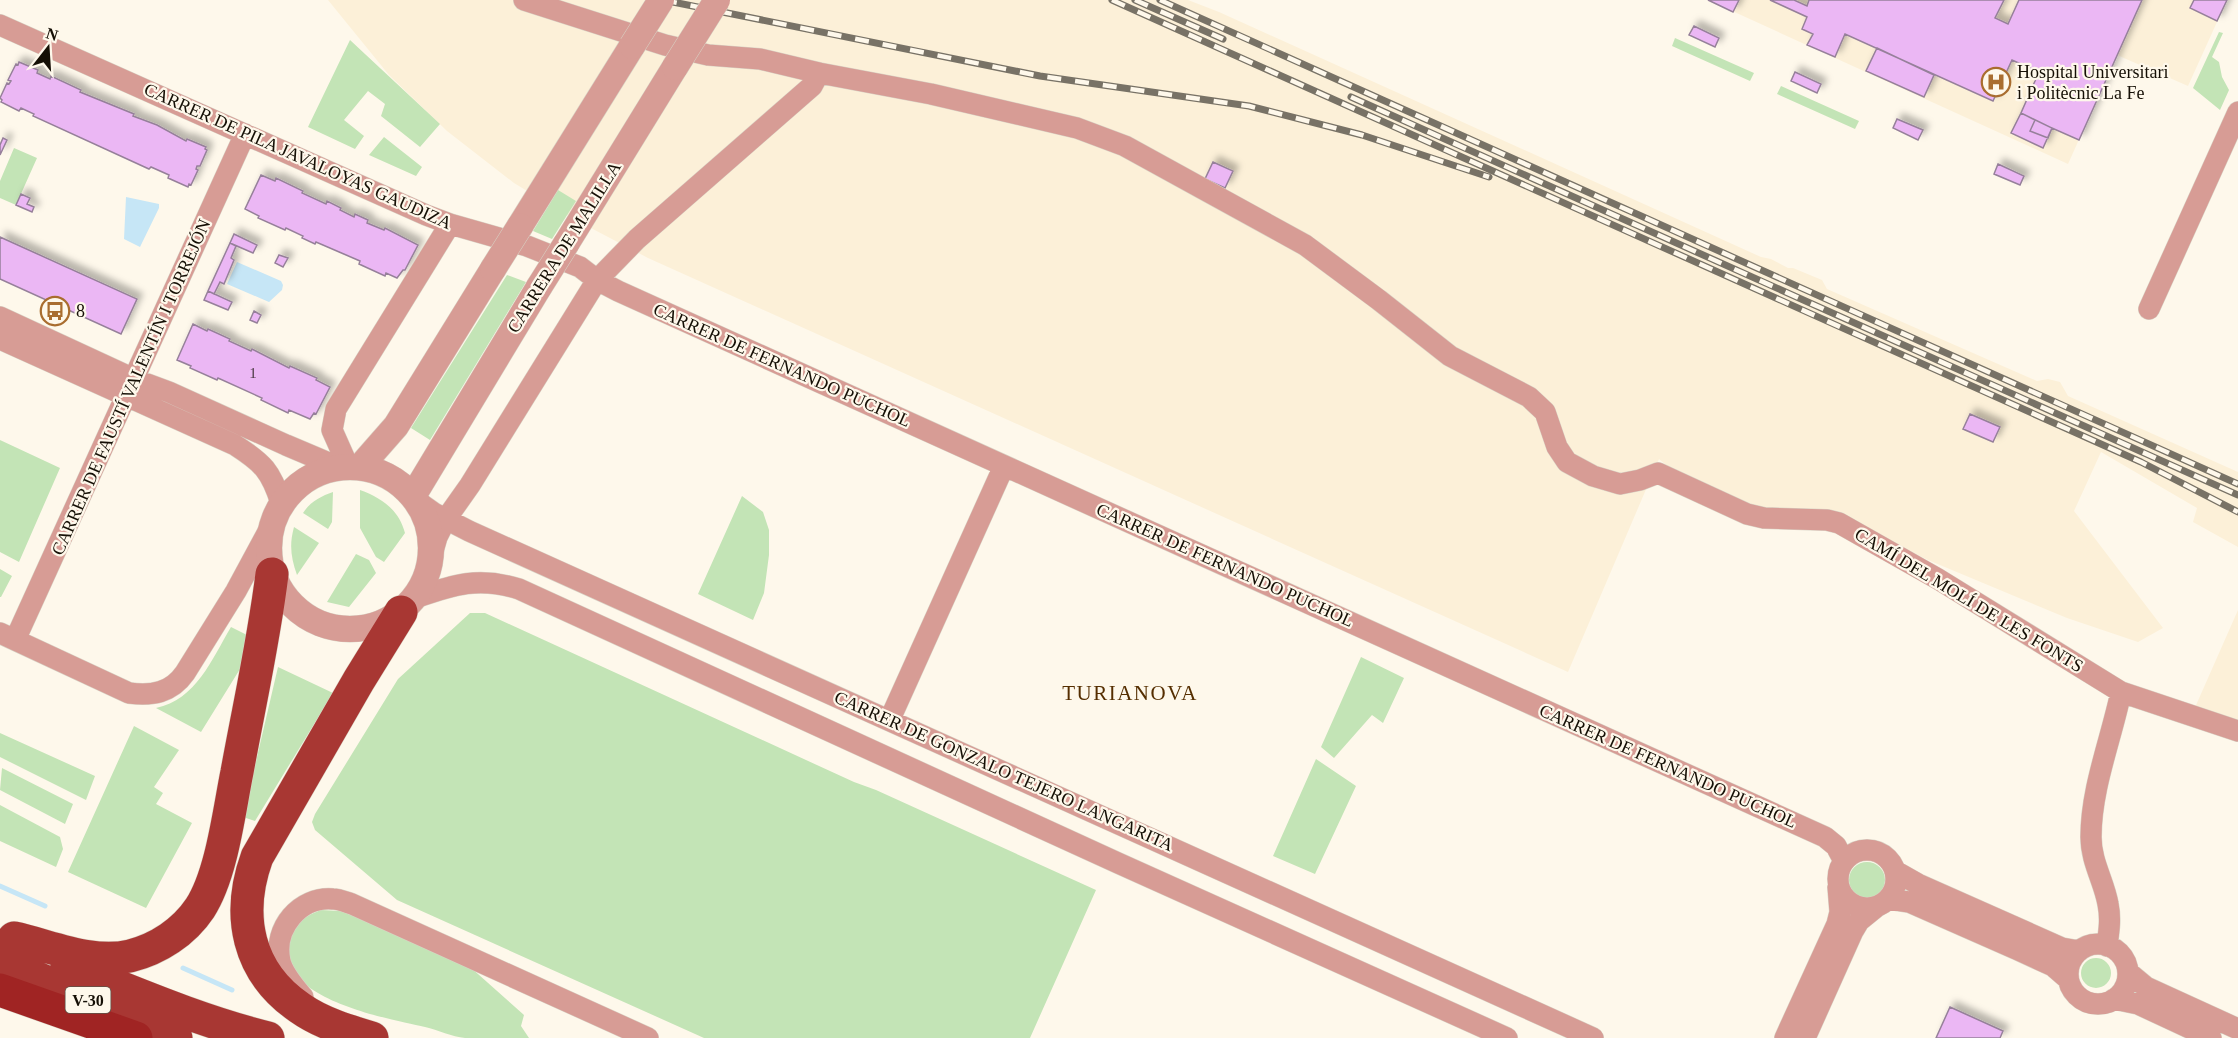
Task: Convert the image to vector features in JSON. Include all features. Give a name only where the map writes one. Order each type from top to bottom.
[{"type":"highway","points":[[5,944],[84,957],[106,959],[128,957],[168,940],[186,926],[200,908],[212,881],[226,828],[266,620],[272,574]]},
{"type":"highway","points":[[372,1038],[301,1010],[282,995],[263,970],[249,939],[246,923],[247,893],[257,857],[359,680],[408,605]]},
{"type":"highway","points":[[5,944],[43,956],[179,1011],[268,1038]]},
{"type":"highway","name":"V-30","points":[[5,944],[176,1038]]},
{"type":"highway","points":[[0,990],[136,1038]]},
{"type":"highway","name":"V-30","points":[[0,1008],[68,1038]]},
{"type":"street","name":"CAMÍ DEL MOLÍ DE LES FONTS","points":[[524,0],[665,45],[708,55],[760,59],[819,73],[931,94],[1077,128],[1125,146],[1305,245],[1450,356],[1529,397],[1545,412],[1557,447],[1567,462],[1593,476],[1620,484],[1658,473],[1747,514],[1764,518],[1827,520],[1839,523],[1938,579],[2121,692],[2238,731]]},
{"type":"street","points":[[8,637],[129,693],[147,695],[166,691],[178,683],[236,591],[281,503],[296,486],[316,473],[349,466],[396,426],[661,0]]},
{"type":"street","name":"CARRERA DE MALILLA","points":[[415,498],[539,287],[717,0]]},
{"type":"street","name":"CARRER DE PILA JAVALOYAS GAUDIZA","points":[[0,25],[450,224],[527,246],[580,267],[597,280]]},
{"type":"street","points":[[270,528],[268,551],[272,574],[284,597],[303,615],[327,626],[352,629],[378,625],[408,605],[426,579],[437,537],[446,519],[470,485],[597,280],[637,239],[812,86],[819,73]]},
{"type":"street","points":[[2149,309],[2238,112]]},
{"type":"street","name":"CARRER DE FAUSTÍ VALENTÍN I TORREJÓN","points":[[8,637],[130,388],[246,134]]},
{"type":"street","points":[[349,466],[332,430],[336,409],[450,224]]},
{"type":"street","name":"CARRER DE FERNANDO PUCHOL","points":[[597,280],[1825,837],[1836,846],[1844,861]]},
{"type":"street","points":[[0,317],[235,444],[259,461],[269,474],[281,503]]},
{"type":"street","points":[[0,339],[130,388],[169,392],[286,446],[349,466],[380,472],[398,482],[415,498],[427,519],[431,558]]},
{"type":"street","points":[[890,719],[1004,465]]},
{"type":"street","name":"CARRER DE GONZALO TEJERO LANGARITA","points":[[415,498],[446,519],[1593,1038]]},
{"type":"street","name":"CARRER DE GONZALO TEJERO LANGARITA","points":[[408,605],[446,587],[469,582],[490,582],[519,589],[1507,1038]]},
{"type":"street","points":[[2107,946],[2110,922],[2108,902],[2094,864],[2091,840],[2092,808],[2121,692]]},
{"type":"street","points":[[1785,1038],[1837,924],[1840,912],[1838,874],[1844,861],[1857,852],[1876,851],[1885,856],[1895,871],[1917,884],[2062,948],[2079,951]]},
{"type":"street","points":[[1805,1038],[1859,921],[1882,904],[1895,889],[1895,871]]},
{"type":"street","points":[[1837,884],[1847,901],[1855,907],[1865,909],[1882,904],[1909,902],[2053,966],[2068,979],[2078,996],[2086,1002],[2105,1003],[2114,999],[2126,985],[2128,972]]},
{"type":"street","points":[[322,1020],[291,983],[281,963],[279,950],[284,926],[296,911],[312,902],[334,899],[352,904],[648,1038]]},
{"type":"street","points":[[2068,979],[2072,959],[2079,951],[2097,944],[2107,946],[2122,957],[2128,972],[2146,987],[2238,1029]]},
{"type":"street","points":[[2114,999],[2138,1004],[2211,1038]]},
{"type":"shaded area","points":[[328,0],[1188,0],[1761,257],[1822,280],[1827,289],[2037,381],[2048,379],[2060,382],[2068,396],[2238,472],[2238,547],[2193,522],[2197,508],[2101,452],[2074,511],[2163,628],[2138,642],[2067,618],[1928,560],[1841,517],[1763,511],[1673,471],[1659,459],[1568,672],[648,258],[570,217],[514,183],[447,131],[389,75]]},
{"type":"shaded area","name":"Hospital Universitari i Politècnic La Fe","points":[[1708,0],[2227,0],[2188,86],[2117,55],[2068,164]]},
{"type":"shaded area","points":[[2238,610],[2238,729],[2193,712]]},
{"type":"green space","points":[[2219,32],[2223,33],[2212,57],[2219,62],[2222,77],[2229,90],[2220,110],[2193,88]]},
{"type":"green space","points":[[1675,38],[1754,73],[1750,81],[1672,46]]},
{"type":"green space","points":[[350,40],[440,124],[420,147],[381,116],[385,104],[368,91],[344,120],[364,136],[355,149],[308,127]]},
{"type":"green space","points":[[1781,86],[1859,121],[1855,129],[1777,94]]},
{"type":"green space","points":[[384,137],[422,167],[416,176],[369,155]]},
{"type":"green space","points":[[14,148],[37,158],[16,205],[0,198],[0,181]]},
{"type":"green space","points":[[558,190],[576,201],[552,239],[533,231]]},
{"type":"green space","points":[[507,275],[526,282],[430,440],[411,428]]},
{"type":"green space","points":[[0,440],[60,468],[19,562],[0,552]]},
{"type":"green space","points":[[360,490],[375,497],[394,511],[405,533],[384,562],[376,557],[360,528]]},
{"type":"green space","points":[[333,492],[332,522],[328,529],[303,513],[316,500]]},
{"type":"green space","points":[[742,496],[763,512],[769,530],[769,555],[764,593],[753,620],[698,594]]},
{"type":"green space","points":[[294,527],[319,543],[297,575],[291,551]]},
{"type":"green space","points":[[356,554],[369,560],[376,573],[349,607],[327,602]]},
{"type":"green space","points":[[0,569],[12,576],[1,597],[0,597]]},
{"type":"green space","points":[[470,613],[485,613],[1096,890],[1030,1038],[704,1038],[397,900],[315,830],[312,822],[398,679]]},
{"type":"green space","points":[[231,627],[247,635],[240,669],[201,732],[156,708],[170,704],[192,687],[209,665]]},
{"type":"green space","points":[[1361,657],[1404,678],[1383,723],[1372,715],[1334,758],[1321,747]]},
{"type":"green space","points":[[278,667],[333,693],[255,821],[243,817]]},
{"type":"green space","points":[[134,726],[179,750],[154,787],[163,793],[156,804],[192,823],[146,908],[68,872]]},
{"type":"green space","points":[[0,733],[95,776],[86,800],[0,757]]},
{"type":"green space","points":[[1316,759],[1356,786],[1315,874],[1273,856]]},
{"type":"green space","points":[[2,768],[73,804],[65,824],[0,790]]},
{"type":"green space","points":[[0,805],[60,837],[63,849],[56,867],[0,841]]},
{"type":"green space","points":[[1867,862],[1880,867],[1885,880],[1880,893],[1867,898],[1854,893],[1849,880],[1854,867]]},
{"type":"green space","points":[[321,910],[340,911],[371,922],[469,966],[524,1015],[521,1026],[529,1038],[465,1038],[450,1035],[365,1012],[320,994],[302,982],[291,967],[289,949],[292,934],[298,924],[307,916]]},
{"type":"green space","points":[[2096,958],[2107,962],[2111,973],[2107,984],[2096,988],[2085,984],[2081,973],[2085,962]]},
{"type":"water","points":[[126,197],[159,204],[140,247],[124,239]]},
{"type":"water","points":[[237,262],[281,281],[282,290],[269,302],[227,284]]},
{"type":"building","points":[[1708,0],[1739,0],[1733,12]]},
{"type":"building","name":"Hospital Universitari i Politècnic La Fe","points":[[1770,0],[1794,0],[1807,6],[1809,0],[2004,0],[1995,18],[2008,24],[2019,0],[2142,0],[2079,140],[2052,128],[2048,138],[2030,131],[2035,120],[2021,113],[2039,72],[2012,60],[1993,101],[1845,34],[1835,57],[1807,45],[1813,34],[1802,29],[1807,17]]},
{"type":"building","points":[[2194,0],[2227,0],[2217,21],[2190,8]]},
{"type":"building","points":[[1694,26],[1719,38],[1715,47],[1689,35]]},
{"type":"building","points":[[1877,48],[1934,75],[1924,97],[1866,71]]},
{"type":"building","points":[[19,62],[38,70],[37,73],[50,79],[51,76],[81,90],[80,92],[157,125],[186,141],[187,139],[206,147],[207,150],[200,166],[197,166],[198,170],[191,185],[189,184],[188,187],[168,178],[169,175],[151,167],[149,169],[33,116],[34,114],[21,108],[19,111],[1,102],[0,98],[7,83],[11,81],[8,80]]},
{"type":"building","points":[[1795,72],[1821,84],[1817,93],[1791,81]]},
{"type":"building","points":[[2021,113],[2052,128],[2043,148],[2011,133]]},
{"type":"building","points":[[1897,119],[1923,130],[1918,140],[1893,128]]},
{"type":"building","points":[[3,138],[7,140],[0,155],[0,145]]},
{"type":"building","points":[[1213,162],[1233,171],[1225,188],[1205,179]]},
{"type":"building","points":[[1998,164],[2024,176],[2020,185],[1994,174]]},
{"type":"building","points":[[261,175],[275,181],[276,178],[303,191],[302,193],[326,204],[327,201],[354,217],[355,214],[368,220],[367,223],[384,230],[385,228],[418,245],[405,270],[397,278],[386,273],[385,276],[359,264],[360,261],[316,242],[315,244],[286,228],[285,230],[258,218],[259,216],[245,209]]},
{"type":"building","points":[[21,194],[30,198],[27,204],[34,207],[32,212],[16,205]]},
{"type":"building","points":[[234,234],[257,245],[253,253],[230,243]]},
{"type":"building","points":[[0,237],[137,299],[121,334],[0,279]]},
{"type":"building","points":[[230,243],[236,246],[231,258],[234,260],[224,284],[220,282],[214,294],[208,291]]},
{"type":"building","points":[[279,255],[288,258],[283,267],[275,263]]},
{"type":"building","points":[[208,291],[232,302],[228,310],[204,300]]},
{"type":"building","points":[[254,311],[261,315],[257,323],[250,320]]},
{"type":"building","points":[[193,324],[230,339],[229,341],[251,351],[252,349],[289,368],[290,366],[317,378],[316,380],[330,387],[316,414],[314,413],[310,419],[289,410],[288,413],[261,400],[262,398],[190,368],[191,366],[177,360]]},
{"type":"building","points":[[1970,414],[2000,427],[1993,442],[1963,429]]},
{"type":"building","points":[[1950,1007],[2003,1031],[2000,1038],[1936,1038]]},
{"type":"waterway","points":[[0,886],[45,906]]},
{"type":"waterway","points":[[183,968],[232,990]]},
{"type":"railway","points":[[663,0],[1040,76],[1249,106],[1362,135],[1489,177]]},
{"type":"railway","points":[[1112,0],[2141,462],[2238,512]]},
{"type":"railway","points":[[1135,0],[1223,39]]},
{"type":"railway","points":[[1160,0],[2238,484]]},
{"type":"railway","points":[[1351,97],[2238,495]]},
{"type":"place","name":"Hospital Universitari i Politècnic La Fe","points":[[1996,82]]},
{"type":"place","name":"8","points":[[55,311]]},
{"type":"district","name":"TURIANOVA","points":[[1130,693]]}]
